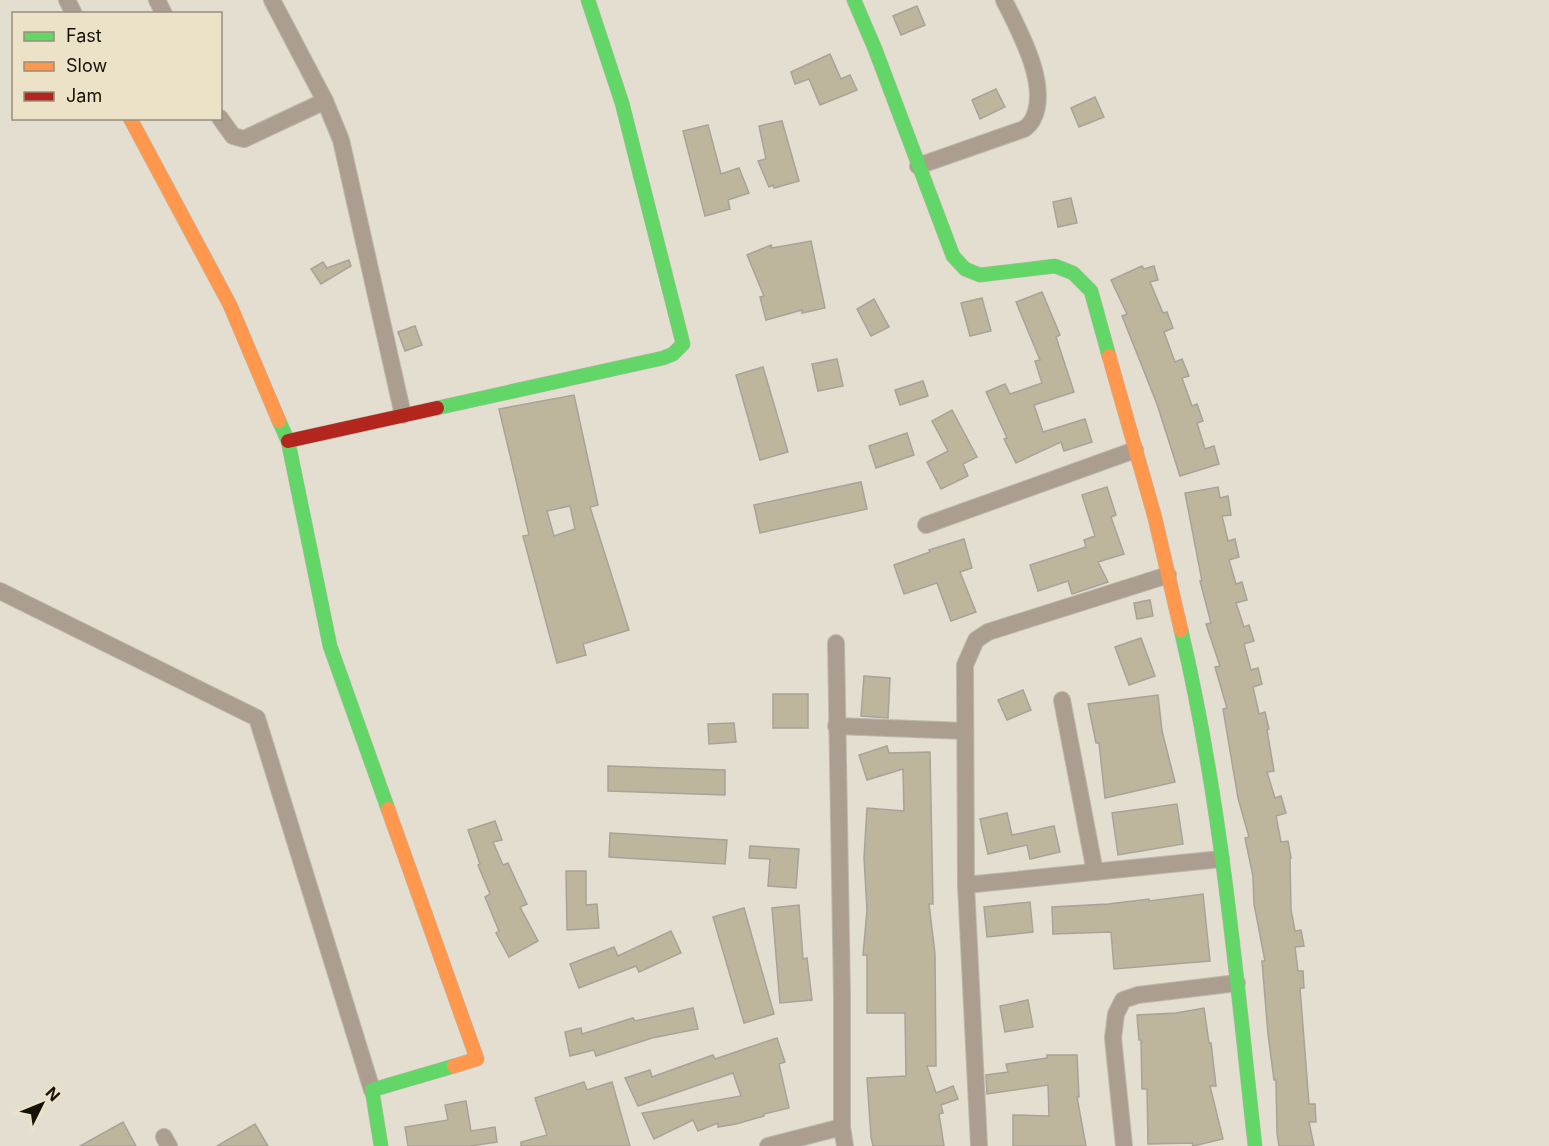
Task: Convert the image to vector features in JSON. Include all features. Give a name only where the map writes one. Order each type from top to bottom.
[{"type":"street","points":[[272,0],[325,101],[341,141],[403,415]]},
{"type":"street","points":[[288,441],[663,358],[674,354],[683,344],[622,103],[588,0]]},
{"type":"street","points":[[854,0],[875,49],[953,256],[965,269],[980,275],[1055,266],[1073,273],[1091,291],[1168,574],[1192,676],[1221,859],[1255,1146]]},
{"type":"street","points":[[918,166],[1023,129],[1033,121],[1038,101],[1034,71],[1025,44],[1004,0]]},
{"type":"street","points":[[221,120],[233,136],[244,139],[325,101]]},
{"type":"street","points":[[131,120],[230,304],[288,441],[330,646],[477,1059],[372,1090]]},
{"type":"street","points":[[926,525],[1135,450]]},
{"type":"street","points":[[979,1146],[966,885],[965,665],[976,640],[988,632],[1168,574]]},
{"type":"street","points":[[0,591],[257,718],[372,1090],[381,1146]]},
{"type":"street","points":[[836,643],[842,1127],[845,1146]]},
{"type":"street","points":[[1062,699],[1095,872]]},
{"type":"street","points":[[836,726],[965,730]]},
{"type":"street","points":[[966,885],[1221,859]]},
{"type":"street","points":[[1124,1146],[1113,1038],[1116,1014],[1123,1000],[1138,995],[1237,983]]},
{"type":"street","points":[[768,1146],[842,1127]]},
{"type":"building","points":[[917,6],[925,25],[901,35],[893,16]]},
{"type":"building","points":[[830,54],[841,79],[850,75],[857,90],[820,105],[809,79],[795,84],[791,72]]},
{"type":"building","points":[[996,89],[1005,107],[980,119],[972,100]]},
{"type":"building","points":[[1095,97],[1104,117],[1079,127],[1071,108]]},
{"type":"building","points":[[782,121],[799,181],[774,188],[773,185],[769,187],[758,161],[766,159],[759,126]]},
{"type":"building","points":[[708,125],[721,174],[739,168],[749,193],[728,200],[730,209],[705,216],[683,131]]},
{"type":"building","points":[[1071,198],[1077,223],[1058,227],[1053,202]]},
{"type":"building","points":[[811,241],[825,308],[802,313],[802,310],[766,320],[760,297],[764,296],[747,255],[771,245],[772,248]]},
{"type":"building","points":[[349,260],[351,266],[321,284],[311,269],[323,262],[327,268]]},
{"type":"building","points":[[1142,266],[1144,269],[1154,266],[1158,280],[1150,282],[1163,313],[1167,312],[1173,328],[1164,332],[1175,362],[1182,359],[1189,376],[1182,378],[1192,406],[1197,404],[1203,421],[1197,423],[1205,449],[1214,446],[1219,464],[1180,476],[1157,404],[1122,316],[1127,314],[1111,280]]},
{"type":"building","points":[[1042,292],[1060,335],[1056,337],[1074,392],[1034,405],[1043,432],[1085,419],[1092,442],[1064,451],[1061,442],[1016,463],[986,392],[1005,384],[1010,394],[1042,383],[1035,361],[1040,360],[1016,302]]},
{"type":"building","points":[[982,298],[991,331],[970,336],[961,303]]},
{"type":"building","points":[[874,299],[889,327],[871,336],[857,309]]},
{"type":"building","points":[[415,326],[422,345],[405,351],[398,332]]},
{"type":"building","points":[[837,359],[843,386],[818,391],[812,364]]},
{"type":"building","points":[[763,367],[788,452],[760,460],[736,375]]},
{"type":"building","points":[[923,381],[928,396],[900,405],[895,390]]},
{"type":"building","points":[[574,395],[598,505],[590,507],[629,630],[583,644],[586,655],[557,663],[523,536],[529,535],[499,409]],"holes":[[[570,506],[575,529],[554,536],[547,511]]]},
{"type":"building","points":[[952,410],[977,457],[963,464],[968,476],[941,489],[927,462],[948,451],[932,421]]},
{"type":"building","points":[[907,433],[914,455],[876,468],[869,446]]},
{"type":"building","points":[[861,482],[867,509],[760,533],[754,505]]},
{"type":"building","points":[[1107,487],[1116,515],[1111,517],[1124,554],[1098,562],[1108,582],[1072,594],[1068,581],[1038,591],[1030,565],[1086,547],[1084,540],[1095,536],[1082,495]]},
{"type":"building","points":[[1218,487],[1220,498],[1228,496],[1231,515],[1222,516],[1228,541],[1235,539],[1239,557],[1229,560],[1236,584],[1242,582],[1247,600],[1236,603],[1244,627],[1249,625],[1254,641],[1244,644],[1251,670],[1258,668],[1262,684],[1253,687],[1259,714],[1265,712],[1269,729],[1267,730],[1274,771],[1267,772],[1275,798],[1281,796],[1286,813],[1276,816],[1281,842],[1288,841],[1291,858],[1291,910],[1295,931],[1301,930],[1304,946],[1295,947],[1298,971],[1303,971],[1304,988],[1300,988],[1309,1104],[1315,1104],[1316,1122],[1309,1122],[1314,1146],[1279,1146],[1277,1133],[1276,1080],[1274,1080],[1268,1034],[1262,961],[1265,961],[1245,838],[1249,837],[1238,798],[1223,709],[1227,708],[1215,667],[1220,666],[1206,624],[1211,623],[1200,581],[1202,581],[1185,493]]},
{"type":"building","points":[[964,539],[972,568],[960,572],[976,612],[951,621],[937,583],[904,594],[894,565],[930,552],[929,550]]},
{"type":"building","points":[[1150,600],[1153,616],[1137,619],[1134,603]]},
{"type":"building","points":[[1141,638],[1155,676],[1129,685],[1115,647]]},
{"type":"building","points":[[864,676],[890,678],[888,718],[861,716]]},
{"type":"building","points":[[1023,690],[1031,710],[1007,720],[998,700]]},
{"type":"building","points":[[773,694],[808,694],[808,728],[773,728]]},
{"type":"building","points":[[1158,695],[1162,731],[1175,782],[1105,798],[1099,743],[1096,743],[1088,704]]},
{"type":"building","points":[[734,723],[736,742],[709,744],[708,724]]},
{"type":"building","points":[[887,746],[889,753],[930,752],[933,904],[929,904],[935,954],[936,1066],[927,1066],[936,1093],[953,1086],[958,1099],[941,1105],[943,1113],[939,1114],[944,1146],[873,1146],[871,1137],[867,1078],[906,1076],[905,1013],[867,1013],[867,955],[863,955],[867,910],[864,858],[867,808],[904,811],[903,769],[867,780],[859,755]]},
{"type":"building","points":[[608,766],[725,770],[725,795],[608,791]]},
{"type":"building","points":[[1177,804],[1183,844],[1118,855],[1112,813]]},
{"type":"building","points":[[1007,813],[1012,835],[1054,826],[1060,852],[1030,859],[1027,845],[988,854],[980,819]]},
{"type":"building","points":[[495,821],[502,840],[493,842],[503,865],[508,863],[527,904],[520,907],[538,941],[509,957],[496,933],[499,931],[485,897],[490,894],[478,865],[480,864],[468,830]]},
{"type":"building","points":[[610,833],[727,840],[725,864],[609,857]]},
{"type":"building","points":[[750,846],[799,849],[796,888],[768,886],[770,859],[749,858]]},
{"type":"building","points":[[566,871],[586,871],[586,905],[597,904],[599,928],[567,930]]},
{"type":"building","points":[[1203,894],[1210,961],[1114,969],[1111,932],[1053,934],[1052,907],[1149,899],[1149,901]]},
{"type":"building","points":[[1030,902],[1033,932],[987,937],[984,907]]},
{"type":"building","points":[[799,905],[803,959],[807,958],[812,1000],[780,1003],[772,908]]},
{"type":"building","points":[[744,908],[774,1014],[744,1023],[713,917]]},
{"type":"building","points":[[671,931],[681,953],[639,972],[636,966],[579,988],[570,964],[614,947],[618,956]]},
{"type":"building","points":[[1028,1000],[1033,1027],[1005,1032],[1000,1006]]},
{"type":"building","points":[[693,1008],[698,1029],[652,1038],[596,1056],[594,1050],[570,1056],[565,1032],[581,1028],[582,1034],[633,1018],[635,1021]]},
{"type":"building","points":[[1204,1008],[1216,1086],[1210,1086],[1223,1139],[1193,1146],[1192,1143],[1148,1144],[1147,1089],[1142,1089],[1141,1040],[1139,1040],[1137,1015],[1176,1013]]},
{"type":"building","points":[[777,1038],[785,1062],[779,1064],[789,1108],[736,1124],[718,1127],[718,1123],[698,1131],[693,1120],[654,1139],[642,1113],[741,1096],[733,1073],[638,1106],[625,1078],[650,1070],[652,1077],[713,1055],[715,1059]]},
{"type":"building","points":[[1047,1055],[1077,1055],[1079,1097],[1077,1097],[1086,1146],[1013,1146],[1013,1115],[1049,1116],[1048,1085],[987,1094],[986,1075],[1008,1072],[1006,1064],[1047,1058]]},
{"type":"building","points":[[584,1082],[587,1090],[612,1082],[630,1146],[521,1146],[521,1142],[547,1135],[535,1098]]},
{"type":"building","points":[[466,1101],[471,1131],[495,1127],[497,1142],[470,1146],[408,1146],[405,1127],[448,1120],[445,1105]]},
{"type":"building","points":[[123,1122],[136,1146],[80,1146]]},
{"type":"building","points":[[255,1124],[268,1146],[217,1146]]},
{"type":"traffic: fast","points":[[437,408],[663,358],[673,354],[683,344],[622,103],[588,0]]},
{"type":"traffic: fast","points":[[854,0],[875,49],[953,256],[965,269],[980,275],[1055,266],[1073,273],[1091,291],[1109,356]]},
{"type":"traffic: fast","points":[[279,421],[288,441],[330,646],[388,809]]},
{"type":"traffic: fast","points":[[1181,630],[1195,694],[1217,822],[1255,1146]]},
{"type":"traffic: fast","points":[[381,1146],[372,1090],[454,1066]]},
{"type":"traffic: slow","points":[[131,120],[230,305],[279,421]]},
{"type":"traffic: slow","points":[[1109,356],[1155,518],[1181,630]]},
{"type":"traffic: slow","points":[[388,809],[477,1059],[454,1066]]},
{"type":"traffic: jam","points":[[288,441],[437,408]]}]
